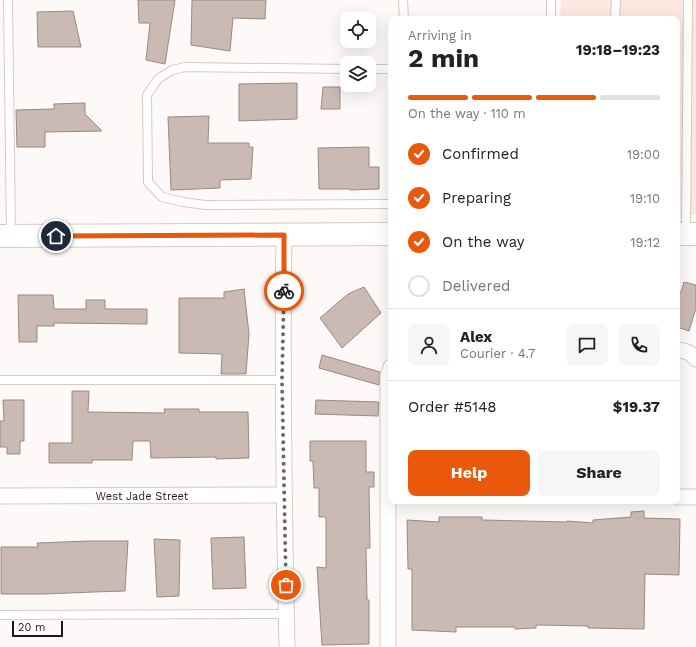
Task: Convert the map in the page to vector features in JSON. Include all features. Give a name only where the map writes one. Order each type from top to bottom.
[{"type":"street","points":[[6,236],[388,234]]},
{"type":"street","points":[[284,235],[282,380],[287,647]]},
{"type":"street","points":[[680,350],[696,358]]},
{"type":"street","name":"West Jade Street","points":[[0,496],[284,495]]},
{"type":"street","points":[[680,497],[696,497]]},
{"type":"street","points":[[388,647],[390,504]]},
{"type":"lane","points":[[6,236],[10,0]]},
{"type":"lane","points":[[402,0],[404,16]]},
{"type":"lane","points":[[550,16],[551,0]]},
{"type":"lane","points":[[615,16],[616,0]]},
{"type":"lane","points":[[686,234],[688,0]]},
{"type":"lane","points":[[340,69],[185,67],[172,70],[158,79],[147,95],[148,182],[162,197],[205,205],[388,204]]},
{"type":"lane","points":[[376,69],[388,69]]},
{"type":"lane","points":[[0,380],[282,380]]},
{"type":"lane","points":[[0,615],[286,614]]},
{"type":"shaded area","points":[[561,0],[696,0],[696,215],[680,215],[680,16],[560,16]]},
{"type":"building","points":[[138,0],[175,0],[165,64],[146,60],[150,23],[139,23]]},
{"type":"building","points":[[192,0],[266,0],[265,19],[233,18],[230,51],[191,45]]},
{"type":"building","points":[[73,11],[81,47],[38,47],[37,12]]},
{"type":"building","points":[[297,83],[297,119],[239,121],[239,84]]},
{"type":"building","points":[[323,87],[340,87],[340,109],[321,109]]},
{"type":"building","points":[[85,103],[85,114],[102,131],[45,132],[45,147],[17,147],[16,110],[54,109],[54,104]]},
{"type":"building","points":[[209,116],[208,143],[249,143],[249,147],[253,147],[251,179],[220,180],[220,188],[171,190],[168,117]]},
{"type":"building","points":[[369,147],[369,167],[379,167],[379,189],[319,189],[318,148]]},
{"type":"building","points":[[684,282],[696,285],[696,308],[689,331],[680,328],[681,292]]},
{"type":"building","points":[[364,287],[381,313],[342,348],[320,318],[348,294]]},
{"type":"building","points":[[244,289],[249,334],[246,374],[221,374],[222,354],[179,353],[179,298],[224,298],[224,292]]},
{"type":"building","points":[[18,295],[53,295],[54,309],[86,309],[86,300],[105,300],[105,309],[147,309],[147,324],[54,323],[54,326],[37,326],[37,342],[19,342]]},
{"type":"building","points":[[322,355],[380,372],[379,385],[319,368]]},
{"type":"building","points":[[72,391],[89,391],[88,412],[165,413],[164,409],[199,409],[199,412],[248,412],[249,458],[151,458],[150,441],[133,441],[132,460],[92,460],[92,463],[49,463],[49,443],[72,443]]},
{"type":"building","points":[[3,400],[24,400],[24,441],[20,441],[20,454],[7,454],[7,447],[0,447],[0,421],[4,421]]},
{"type":"building","points":[[316,400],[379,402],[378,416],[315,414]]},
{"type":"building","points":[[310,441],[366,441],[366,472],[374,472],[374,487],[369,487],[370,548],[366,548],[367,600],[369,600],[369,644],[322,645],[317,567],[326,568],[326,517],[319,517],[319,488],[314,488],[313,461],[310,461]]},
{"type":"building","points":[[644,511],[644,518],[680,519],[679,575],[645,574],[644,629],[536,625],[536,628],[515,629],[515,627],[456,627],[456,632],[412,630],[412,569],[408,569],[407,520],[439,522],[439,517],[482,517],[482,520],[567,521],[593,523],[593,520],[631,517],[631,512]]},
{"type":"building","points":[[244,537],[246,588],[213,589],[211,538]]},
{"type":"building","points":[[154,539],[180,540],[179,596],[157,597]]},
{"type":"building","points":[[128,541],[125,591],[1,594],[1,547],[38,547],[37,543]]},
{"type":"way so far","points":[[284,291],[282,380],[286,585]]},
{"type":"route","points":[[56,236],[284,235],[284,291]]}]
